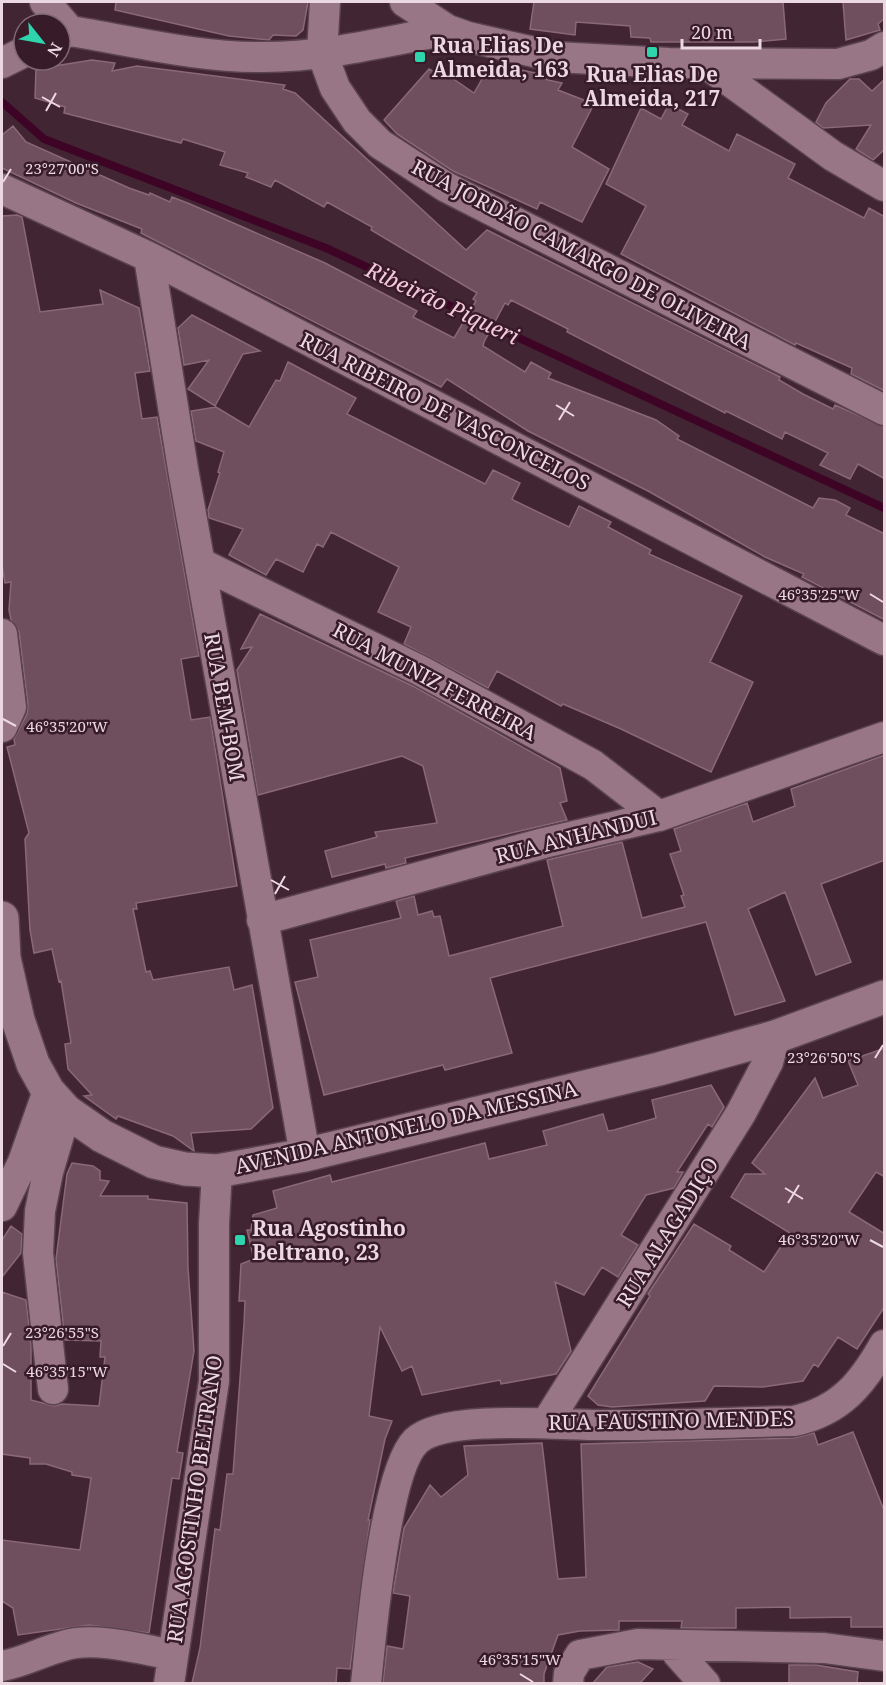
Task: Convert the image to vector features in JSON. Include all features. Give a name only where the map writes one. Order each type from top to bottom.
[{"type":"street","name":"RUA JORDÃO CAMARGO DE OLIVEIRA","points":[[325,2],[322,53],[335,88],[357,121],[380,144],[410,165],[618,276],[885,410]]},
{"type":"street","points":[[405,2],[448,30],[468,38],[556,57],[705,63],[838,64],[871,55],[885,47]]},
{"type":"street","points":[[72,34],[204,52],[263,57],[322,53],[448,30]]},
{"type":"street","points":[[705,63],[833,156],[885,186]]},
{"type":"street","name":"RUA RIBEIRO DE VASCONCELOS","points":[[2,189],[149,257],[885,640]]},
{"type":"street","name":"RUA BEM-BOM","points":[[149,257],[262,920],[305,1155]]},
{"type":"street","name":"RUA MUNIZ FERREIRA","points":[[200,563],[421,671],[593,765],[658,816]]},
{"type":"street","points":[[2,634],[11,707],[2,727]]},
{"type":"street","name":"RUA ANHANDUI","points":[[262,920],[544,843],[658,816],[885,737]]},
{"type":"street","name":"AVENIDA ANTONELO DA MESSINA","points":[[2,918],[4,958],[18,1020],[33,1064],[57,1101],[102,1136],[154,1162],[184,1169],[217,1171],[305,1155],[659,1069],[775,1037],[885,997]]},
{"type":"street","name":"RUA ALAGADIÇO","points":[[548,1422],[741,1113],[768,1062],[775,1037]]},
{"type":"street","points":[[2,1206],[23,1162],[57,1101]]},
{"type":"street","points":[[53,1389],[38,1253],[40,1211],[48,1172],[57,1101]]},
{"type":"street","name":"RUA AGOSTINHO BELTRANO","points":[[171,1669],[214,1381],[214,1224],[217,1171]]},
{"type":"street","name":"RUA FAUSTINO MENDES","points":[[366,1683],[382,1551],[401,1468],[416,1441],[434,1430],[462,1426],[548,1422],[598,1425],[794,1420],[811,1417],[836,1404],[858,1386],[885,1346]]},
{"type":"street","points":[[2,1666],[19,1663],[63,1645],[81,1642],[121,1646],[171,1669]]},
{"type":"street","points":[[568,1683],[569,1673],[580,1655],[638,1644],[672,1647],[824,1648],[885,1656]]},
{"type":"street","points":[[672,1647],[705,1683]]},
{"type":"building","points":[[116,2],[308,2],[303,30],[296,36],[273,35],[269,40],[229,36],[115,10]]},
{"type":"building","points":[[534,2],[783,2],[786,39],[754,42],[651,42],[650,38],[631,37],[630,26],[576,22],[575,35],[530,29]]},
{"type":"building","points":[[843,2],[885,2],[885,18],[878,24],[880,30],[846,40]]},
{"type":"building","points":[[92,60],[115,63],[112,71],[137,66],[285,85],[283,89],[295,93],[466,250],[487,230],[780,377],[779,380],[833,409],[835,405],[885,427],[885,479],[858,464],[850,479],[820,465],[828,453],[785,432],[782,439],[726,411],[725,413],[567,332],[568,329],[511,300],[508,305],[505,303],[483,346],[525,372],[531,362],[551,373],[548,378],[656,420],[679,436],[677,439],[813,508],[819,498],[835,500],[850,508],[846,515],[885,534],[885,620],[802,577],[804,574],[765,557],[648,491],[528,431],[447,379],[441,387],[141,233],[142,229],[76,203],[2,168],[2,135],[13,126],[26,142],[129,188],[149,195],[150,193],[170,202],[172,197],[325,263],[417,311],[413,317],[454,338],[476,301],[473,299],[477,293],[371,230],[372,227],[327,202],[324,207],[275,180],[271,187],[246,177],[248,173],[220,165],[225,152],[183,139],[181,143],[64,113],[65,107],[35,98],[36,72],[72,72],[72,63]]},
{"type":"building","points":[[489,67],[506,75],[508,67],[535,73],[548,80],[562,83],[558,90],[594,104],[572,147],[609,169],[582,222],[540,202],[537,209],[453,171],[397,134],[384,120],[429,69],[447,79],[449,76],[474,93]]},
{"type":"building","points":[[850,79],[859,79],[872,91],[885,79],[885,149],[873,160],[856,149],[871,125],[823,128],[816,122],[826,103]]},
{"type":"building","points":[[669,104],[688,114],[682,125],[729,151],[737,134],[795,164],[788,178],[864,218],[869,208],[885,217],[885,391],[851,374],[852,368],[796,343],[795,345],[621,254],[646,206],[606,184],[641,108],[661,119]]},
{"type":"building","points":[[2,216],[22,217],[40,312],[103,304],[100,290],[139,308],[150,371],[135,373],[142,419],[157,417],[199,656],[181,659],[191,720],[210,717],[237,886],[136,903],[137,909],[133,909],[146,972],[150,971],[153,980],[229,967],[234,990],[252,985],[273,1108],[251,1129],[191,1133],[194,1151],[173,1136],[118,1116],[116,1119],[84,1096],[92,1095],[68,1069],[65,1044],[71,1043],[61,981],[59,982],[52,949],[34,953],[30,930],[25,839],[29,833],[7,747],[15,745],[14,739],[27,714],[28,705],[19,632],[11,620],[9,610],[11,582],[5,583],[2,565]]},
{"type":"building","points":[[192,315],[260,351],[243,354],[215,406],[188,389],[209,360],[184,365],[178,328]]},
{"type":"building","points":[[288,362],[356,398],[347,414],[485,484],[493,470],[520,483],[512,499],[515,501],[569,527],[579,506],[611,522],[608,527],[651,550],[649,554],[742,596],[710,662],[753,682],[711,772],[621,729],[563,704],[561,706],[497,671],[488,688],[404,644],[411,627],[378,612],[399,567],[331,532],[323,547],[317,544],[303,572],[276,559],[266,575],[229,555],[243,529],[209,518],[208,510],[224,452],[196,441],[191,411],[216,407],[249,427],[276,380],[280,381]]},
{"type":"building","points":[[260,614],[413,686],[560,768],[567,801],[560,803],[567,820],[405,858],[406,863],[386,868],[385,864],[332,877],[325,851],[377,837],[375,832],[437,823],[423,766],[402,756],[258,795],[237,670],[252,647],[241,649]]},
{"type":"building","points":[[885,755],[885,860],[821,884],[851,962],[816,975],[785,892],[748,909],[785,1001],[735,1015],[706,922],[490,978],[512,1053],[445,1070],[443,1065],[324,1095],[295,982],[318,977],[310,940],[401,918],[396,901],[414,896],[418,915],[432,911],[434,917],[440,916],[449,956],[563,926],[547,860],[622,842],[642,918],[685,907],[681,896],[684,895],[670,854],[681,851],[674,829],[747,803],[753,822],[795,806],[791,789]]},
{"type":"building","points":[[885,1048],[885,1177],[876,1172],[849,1212],[885,1234],[885,1306],[857,1349],[838,1337],[818,1367],[814,1364],[803,1381],[763,1387],[714,1386],[705,1401],[612,1407],[598,1405],[588,1396],[650,1296],[648,1294],[694,1224],[731,1246],[729,1250],[764,1272],[790,1233],[731,1197],[745,1174],[765,1174],[752,1163],[815,1078],[823,1098],[858,1085],[848,1061]]},
{"type":"building","points":[[711,1085],[724,1107],[712,1127],[708,1124],[677,1172],[683,1172],[674,1188],[646,1195],[621,1235],[638,1245],[618,1277],[602,1267],[584,1295],[555,1282],[571,1351],[556,1374],[501,1384],[500,1380],[422,1395],[412,1366],[402,1371],[380,1327],[369,1416],[392,1421],[385,1439],[368,1520],[370,1520],[350,1669],[337,1668],[336,1683],[192,1683],[200,1648],[215,1529],[220,1530],[227,1474],[233,1474],[245,1301],[239,1301],[241,1264],[254,1259],[247,1230],[251,1230],[253,1215],[277,1208],[273,1191],[330,1175],[332,1182],[485,1143],[489,1159],[547,1145],[543,1131],[603,1114],[608,1131],[614,1130],[656,1118],[652,1100]]},
{"type":"building","points":[[72,1163],[93,1166],[100,1171],[100,1180],[109,1181],[100,1196],[148,1196],[148,1199],[187,1203],[188,1268],[194,1351],[177,1452],[183,1453],[179,1479],[172,1478],[149,1633],[89,1625],[18,1635],[13,1608],[2,1601],[2,1540],[80,1550],[91,1478],[72,1475],[72,1472],[46,1464],[30,1464],[30,1458],[2,1454],[2,1292],[26,1300],[31,1344],[31,1400],[54,1406],[62,1404],[99,1406],[105,1357],[100,1357],[101,1341],[65,1340],[56,1259],[67,1174]]},
{"type":"building","points":[[11,1226],[22,1234],[21,1253],[2,1277],[2,1240]]},
{"type":"building","points":[[853,1432],[885,1513],[885,1627],[851,1627],[851,1617],[790,1618],[790,1607],[736,1608],[736,1628],[681,1628],[682,1621],[619,1621],[619,1630],[580,1631],[558,1635],[544,1674],[544,1683],[383,1683],[387,1646],[403,1649],[410,1596],[393,1593],[404,1528],[430,1485],[441,1497],[468,1475],[464,1446],[542,1443],[558,1579],[586,1577],[581,1444],[794,1438],[814,1433],[818,1445]]},
{"type":"building","points":[[638,1662],[653,1669],[640,1683],[593,1683],[607,1667]]},
{"type":"building","points":[[789,1665],[816,1665],[858,1672],[857,1683],[789,1683]]},
{"type":"waterway","name":"Ribeirão Piqueri","points":[[2,102],[44,139],[326,248],[884,508]]},
{"type":"place","name":"Rua Elias De Almeida, 217","points":[[652,52]]},
{"type":"place","name":"Rua Elias De Almeida, 163","points":[[420,57]]},
{"type":"place","name":"Rua Agostinho Beltrano, 23","points":[[240,1240]]}]
